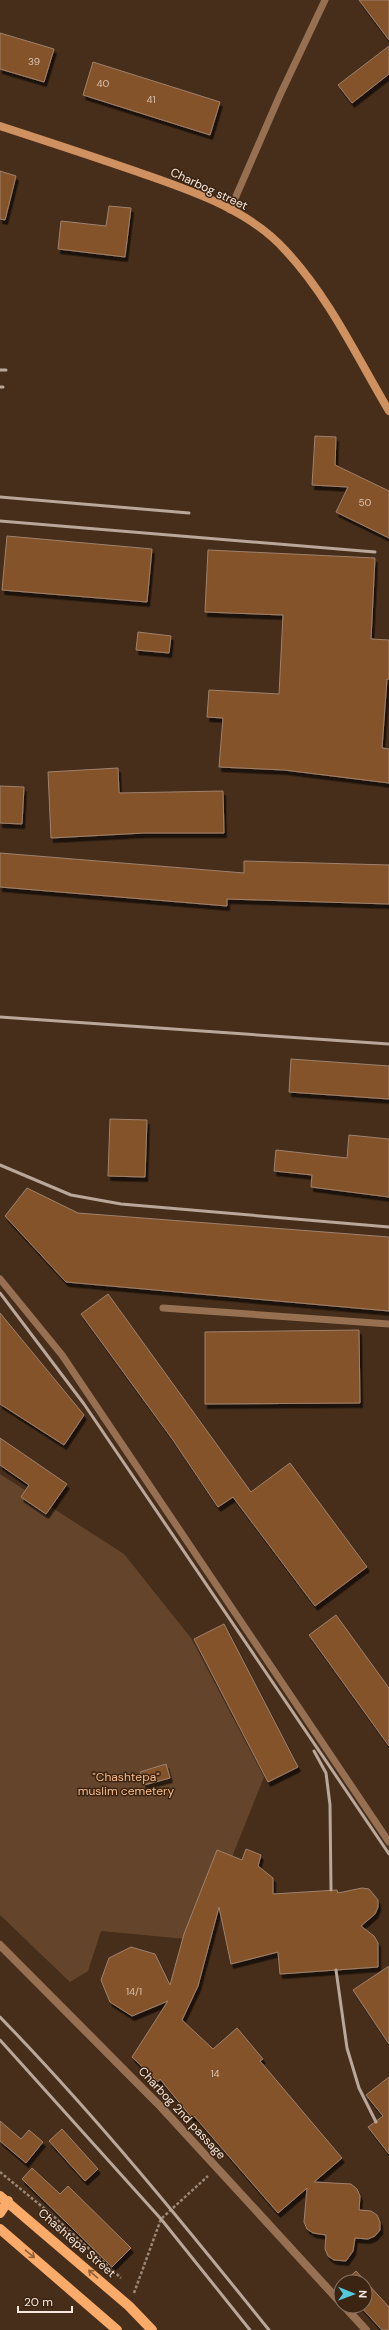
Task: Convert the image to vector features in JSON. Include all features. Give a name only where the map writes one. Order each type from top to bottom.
[{"type":"main road","points":[[0,2213],[4,2198]]},
{"type":"main road","name":"Chashtepa Street","points":[[4,2198],[129,2306],[152,2330]]},
{"type":"main road","points":[[0,2229],[117,2330]]},
{"type":"street","name":"Charbog street","points":[[0,126],[170,183],[230,210],[260,228],[287,251],[328,308],[389,411]]},
{"type":"street","name":"Charbog 2nd passage","points":[[0,1945],[161,2107],[333,2294]]},
{"type":"street","points":[[351,2314],[366,2330]]},
{"type":"lane","points":[[230,210],[280,95],[326,0]]},
{"type":"lane","points":[[0,1279],[66,1361],[389,1842]]},
{"type":"lane","points":[[163,1308],[389,1324]]},
{"type":"path","points":[[129,2306],[161,2219],[217,2167]]},
{"type":"path","points":[[0,2172],[51,2214],[123,2281]]},
{"type":"path","points":[[129,2286],[134,2291]]},
{"type":"green space","name":"\"Chashtepa\" muslim cemetery","points":[[0,1474],[124,1554],[191,1638],[264,1777],[234,1852],[208,1941],[101,1931],[88,1971],[70,1982],[0,1915]]},
{"type":"building","points":[[359,0],[389,0],[389,40]]},
{"type":"building","points":[[0,33],[54,49],[44,82],[0,69]]},
{"type":"building","points":[[389,46],[389,74],[352,103],[338,85]]},
{"type":"building","points":[[93,62],[220,102],[210,135],[83,95]]},
{"type":"building","points":[[0,171],[16,176],[5,220],[0,219]]},
{"type":"building","points":[[109,206],[131,208],[125,257],[58,249],[61,221],[106,226]]},
{"type":"building","points":[[315,436],[336,437],[335,465],[389,491],[389,538],[336,512],[348,487],[312,485]]},
{"type":"building","points":[[7,536],[152,549],[147,602],[2,590]]},
{"type":"building","points":[[208,550],[375,558],[371,639],[389,640],[389,679],[387,679],[382,748],[389,749],[389,783],[284,770],[219,767],[223,718],[207,717],[209,690],[279,694],[283,615],[205,612]]},
{"type":"building","points":[[138,632],[171,636],[169,653],[136,650]]},
{"type":"building","points":[[118,768],[119,793],[223,791],[224,833],[144,833],[51,838],[48,772]]},
{"type":"building","points":[[0,786],[24,787],[22,824],[0,823]]},
{"type":"building","points":[[0,853],[244,873],[244,861],[389,865],[389,904],[227,899],[227,906],[0,887]]},
{"type":"building","points":[[291,1059],[389,1066],[389,1099],[289,1092]]},
{"type":"building","points":[[110,1119],[147,1120],[145,1177],[108,1176]]},
{"type":"building","points":[[349,1135],[389,1139],[389,1197],[311,1187],[312,1175],[274,1171],[276,1150],[347,1158]]},
{"type":"building","points":[[27,1188],[78,1213],[389,1237],[389,1311],[66,1282],[5,1216]]},
{"type":"building","points":[[108,1294],[251,1492],[290,1463],[367,1567],[315,1606],[233,1497],[218,1507],[173,1440],[81,1314]]},
{"type":"building","points":[[0,1313],[84,1415],[64,1445],[0,1404]]},
{"type":"building","points":[[359,1330],[360,1403],[205,1404],[205,1332]]},
{"type":"building","points":[[0,1438],[67,1484],[46,1514],[21,1497],[29,1485],[0,1465]]},
{"type":"building","points":[[336,1615],[389,1688],[389,1746],[309,1635]]},
{"type":"building","points":[[224,1624],[298,1767],[268,1782],[194,1639]]},
{"type":"building","points":[[166,1764],[170,1778],[144,1785],[140,1772]]},
{"type":"building","points":[[246,1849],[261,1855],[258,1866],[273,1878],[273,1894],[337,1890],[338,1893],[362,1888],[369,1889],[378,1900],[378,1907],[375,1914],[361,1926],[374,1936],[378,1943],[378,1967],[280,1974],[278,1952],[231,1964],[219,1907],[198,1986],[182,2020],[213,2049],[237,2028],[263,2059],[260,2061],[342,2158],[314,2182],[351,2184],[357,2189],[360,2196],[359,2210],[371,2211],[377,2215],[380,2222],[380,2230],[375,2236],[368,2239],[355,2238],[353,2251],[346,2261],[334,2260],[328,2256],[325,2249],[326,2235],[313,2233],[307,2229],[304,2222],[307,2188],[278,2213],[194,2116],[192,2118],[160,2079],[158,2082],[132,2057],[168,2001],[132,2016],[110,2002],[101,1980],[109,1958],[131,1947],[155,1954],[170,1985],[184,1934],[217,1850],[242,1860]]},
{"type":"building","points":[[389,1966],[389,2044],[353,1990]]},
{"type":"building","points":[[389,2077],[389,2154],[368,2127],[383,2116],[366,2095]]},
{"type":"building","points":[[0,2121],[21,2139],[29,2130],[43,2142],[26,2163],[0,2141]]},
{"type":"building","points":[[62,2129],[98,2169],[85,2181],[49,2141]]},
{"type":"building","points":[[32,2168],[60,2194],[68,2186],[131,2248],[112,2267],[22,2179]]},
{"type":"building","points":[[373,2290],[389,2307],[389,2330],[382,2330],[367,2314],[373,2314]]},
{"type":"railway","points":[[0,370],[6,370]]},
{"type":"railway","points":[[0,497],[189,513]]},
{"type":"railway","points":[[0,521],[375,552]]},
{"type":"railway","points":[[0,1017],[389,1044]]},
{"type":"railway","points":[[0,1165],[71,1195],[121,1204],[389,1227]]},
{"type":"railway","points":[[0,1293],[84,1404],[389,1854]]},
{"type":"railway","points":[[314,1751],[326,1773],[330,1805],[331,1890]]},
{"type":"railway","points":[[336,1970],[347,2048],[359,2088],[376,2122]]},
{"type":"railway","points":[[0,2017],[36,2054],[105,2131],[269,2330]]},
{"type":"railway","points":[[0,2040],[161,2219],[250,2330]]}]
